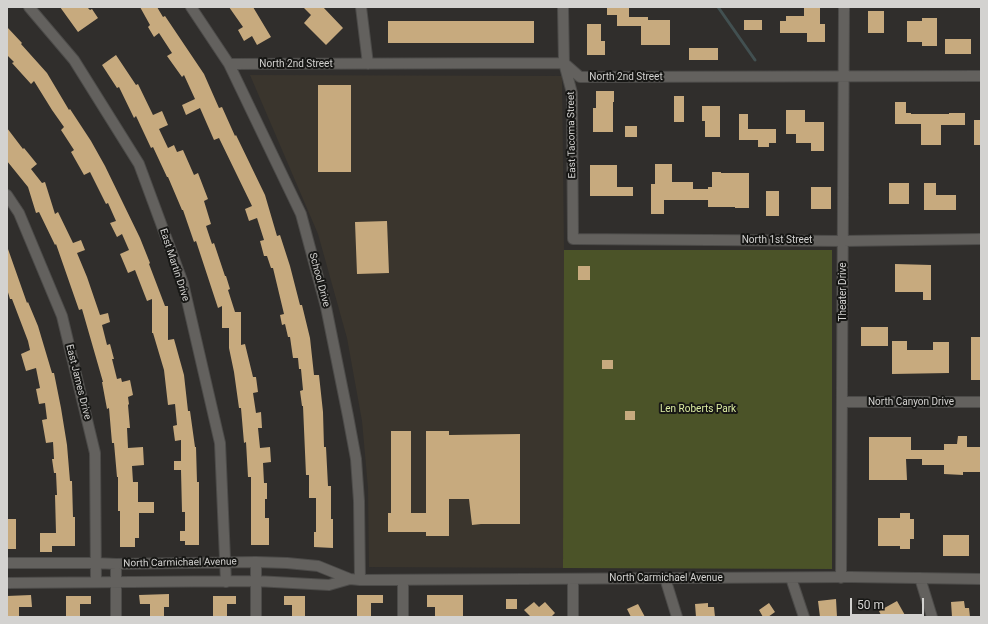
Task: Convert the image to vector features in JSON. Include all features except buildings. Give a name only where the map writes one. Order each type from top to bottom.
[{"type":"street","name":"East Martin Drive","points":[[29,7],[74,60],[139,164],[182,283],[220,443],[226,582]]},
{"type":"street","name":"School Drive","points":[[191,7],[229,64],[301,214],[326,307],[356,459],[359,501],[355,579]]},
{"type":"street","points":[[361,7],[368,64]]},
{"type":"street","name":"East Tacoma Street","points":[[563,7],[564,63],[572,93],[573,240]]},
{"type":"street","name":"Theater Drive","points":[[842,578],[844,7]]},
{"type":"street","name":"North 2nd Street","points":[[229,64],[564,63],[580,77],[981,76]]},
{"type":"street","name":"East James Drive","points":[[7,195],[19,214],[62,316],[95,453],[96,582]]},
{"type":"street","name":"North 1st Street","points":[[573,240],[981,240]]},
{"type":"street","name":"North Canyon Drive","points":[[842,402],[981,402]]},
{"type":"street","points":[[256,562],[256,617]]},
{"type":"street","name":"North Carmichael Avenue","points":[[7,563],[288,563],[318,566],[355,579]]},
{"type":"street","points":[[116,564],[116,617]]},
{"type":"street","points":[[665,578],[677,617]]},
{"type":"street","points":[[791,578],[804,617]]},
{"type":"street","points":[[920,578],[932,617]]},
{"type":"street","name":"North Carmichael Avenue","points":[[7,583],[256,582],[329,585],[355,579],[981,579]]},
{"type":"street","points":[[573,579],[573,617]]},
{"type":"street","points":[[403,580],[403,617]]},
{"type":"shaded area","points":[[250,75],[562,76],[564,250],[563,568],[369,567],[368,488],[362,421],[347,338],[318,234]]},
{"type":"green space","name":"Len Roberts Park","points":[[564,250],[832,250],[832,569],[563,568]]},
{"type":"waterway","points":[[718,7],[755,60]]}]
